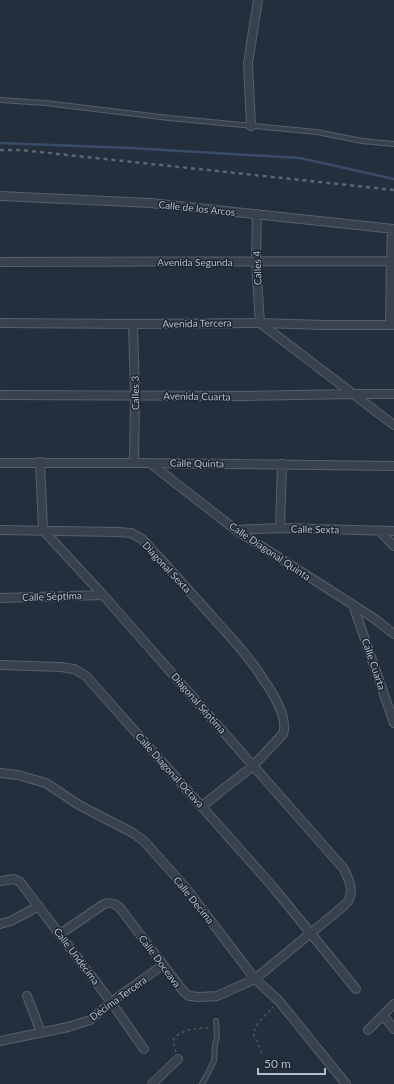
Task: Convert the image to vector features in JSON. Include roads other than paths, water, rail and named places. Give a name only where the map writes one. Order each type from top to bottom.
[{"type":"street","points":[[251,126],[248,63],[258,0]]},
{"type":"street","name":"Calle de los Arcos","points":[[0,196],[151,203],[393,229]]},
{"type":"street","name":"Calles 4","points":[[257,214],[256,262],[260,322]]},
{"type":"street","points":[[392,325],[391,261],[393,229]]},
{"type":"street","name":"Avenida Segunda","points":[[0,262],[391,261]]},
{"type":"street","points":[[260,322],[394,425]]},
{"type":"street","name":"Avenida Tercera","points":[[0,323],[133,324],[260,322],[324,325],[392,325]]},
{"type":"street","name":"Calles 3","points":[[133,324],[135,395],[134,463]]},
{"type":"street","name":"Avenida Cuarta","points":[[0,395],[244,396],[394,394]]},
{"type":"street","points":[[40,462],[43,530]]},
{"type":"street","name":"Calle Quinta","points":[[0,463],[150,462],[394,466]]},
{"type":"street","name":"Calle Diagonal Quinta","points":[[150,462],[236,530],[354,605],[394,634]]},
{"type":"street","points":[[280,528],[282,464]]},
{"type":"street","name":"Calle Sexta","points":[[236,530],[280,528],[394,531]]},
{"type":"street","name":"Diagonal Sexta","points":[[0,530],[118,532],[131,534],[142,540],[236,643],[261,675],[279,707],[285,728],[283,734],[253,766]]},
{"type":"street","name":"Diagonal Séptima","points":[[43,530],[103,595],[253,766],[344,870],[350,880]]},
{"type":"street","points":[[380,531],[394,546]]},
{"type":"street","name":"Calle Séptima","points":[[0,598],[103,595]]},
{"type":"street","name":"Calle Cuarta","points":[[354,605],[394,723]]},
{"type":"street","name":"Calle Diagonal Octava","points":[[0,664],[61,667],[74,669],[86,676],[274,887],[356,989]]},
{"type":"street","points":[[202,806],[253,766]]},
{"type":"street","name":"Calle Decima","points":[[0,773],[18,775],[46,783],[79,805],[133,833],[144,841],[185,887],[255,979],[279,1001],[346,1084]]},
{"type":"street","name":"Calle Undécima","points":[[0,881],[14,879],[20,882],[111,1002],[144,1049]]},
{"type":"street","name":"Calle Doceava","points":[[60,934],[104,904],[110,902],[116,904],[179,987],[189,996],[217,996],[255,979],[340,909],[349,899],[350,880]]},
{"type":"street","points":[[0,924],[12,921],[39,906]]},
{"type":"street","name":"Décima Tercera","points":[[0,1041],[68,1027],[90,1020],[111,1002],[163,965]]},
{"type":"street","points":[[27,996],[41,1032]]},
{"type":"street","points":[[368,1030],[394,1004]]},
{"type":"street","points":[[384,1015],[394,1029]]},
{"type":"street","points":[[152,1084],[178,1059]]},
{"type":"lane","points":[[0,100],[45,103],[169,118],[317,132],[362,141],[394,144]]},
{"type":"lane","points":[[202,1084],[208,1076],[214,1061],[217,1037],[215,1028],[216,1021]]},
{"type":"waterway","points":[[0,143],[131,148],[300,158],[394,179]]},
{"type":"railway","points":[[0,150],[21,150],[394,190]]}]
